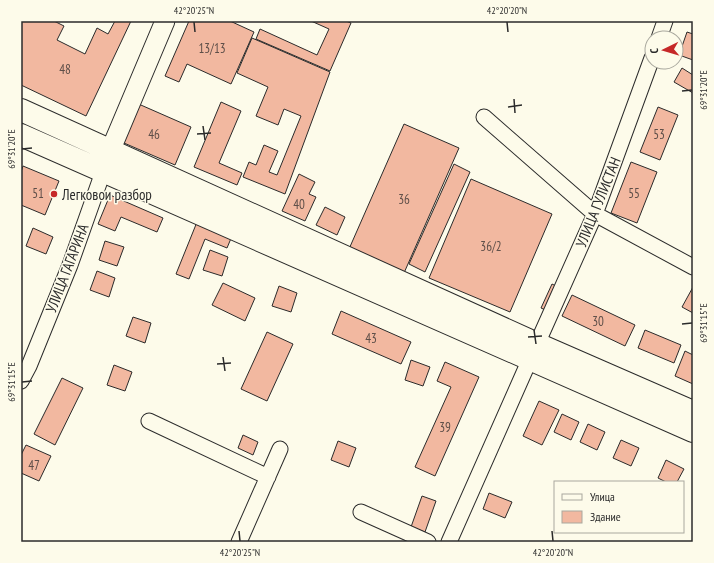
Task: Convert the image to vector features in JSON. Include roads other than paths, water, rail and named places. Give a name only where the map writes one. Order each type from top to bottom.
[{"type":"highway","points":[[21,110],[111,149],[534,352],[693,431]]},
{"type":"highway","points":[[21,135],[103,172],[534,352],[693,412]]},
{"type":"main road","name":"УЛИЦА ГАГАРИНА","points":[[103,172],[111,149],[165,21]]},
{"type":"street","name":"УЛИЦА ГУЛИСТАН","points":[[449,542],[595,214],[648,70]]},
{"type":"street","points":[[484,117],[595,214],[693,267]]},
{"type":"street","name":"УЛИЦА ГАГАРИНА","points":[[21,381],[29,366],[70,265],[103,172]]},
{"type":"street","points":[[149,421],[268,477]]},
{"type":"street","points":[[239,542],[280,448]]},
{"type":"street","points":[[361,512],[428,542]]},
{"type":"place","name":"Легковои разбор","points":[[54,194]]}]
